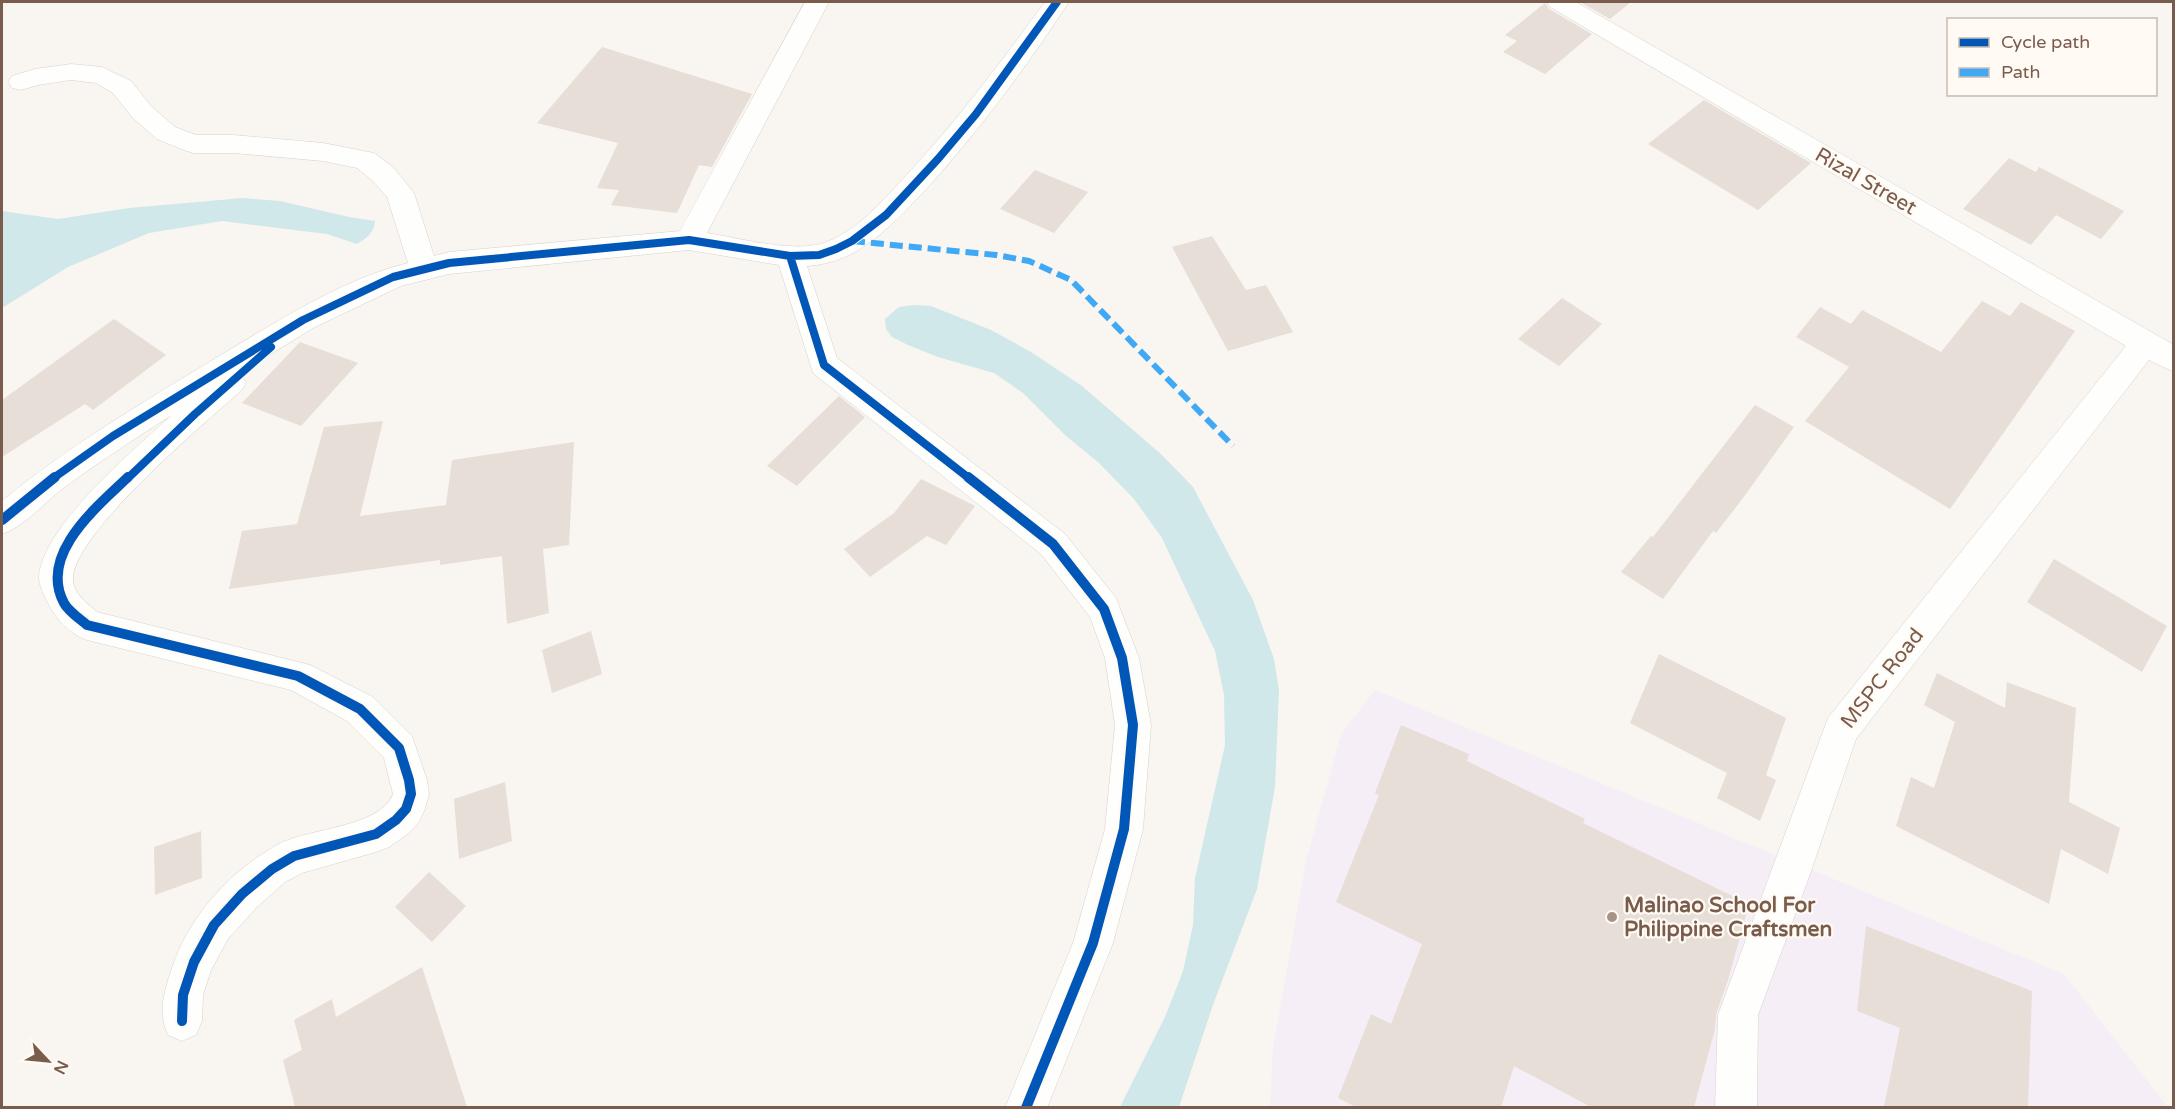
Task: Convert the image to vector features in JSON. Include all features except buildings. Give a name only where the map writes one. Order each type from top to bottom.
[{"type":"street","points":[[688,240],[817,2]]},
{"type":"street","points":[[2,520],[48,482],[113,436],[303,320],[393,277],[448,263],[688,240],[790,256],[819,255],[836,249],[852,241],[886,215],[976,114],[1057,2]]},
{"type":"street","name":"Rizal Street","points":[[1558,2],[2159,351]]},
{"type":"street","points":[[21,82],[34,77],[71,72],[102,75],[122,87],[142,112],[166,133],[193,144],[233,144],[323,152],[365,160],[383,174],[400,193],[424,270]]},
{"type":"street","points":[[790,256],[824,365],[1053,544],[1104,609],[1122,658],[1133,725],[1124,830],[1093,943],[1026,1107]]},
{"type":"street","points":[[182,1022],[183,995],[194,962],[214,925],[242,894],[272,869],[294,856],[376,834],[396,820],[406,809],[411,794],[409,780],[399,748],[360,709],[298,676],[87,625],[64,604],[56,575],[65,548],[93,511],[195,414],[303,320]]},
{"type":"street","name":"MSPC Road","points":[[1736,1107],[1738,1015],[1790,878],[1841,730],[2159,351]]},
{"type":"shaded area","name":"Malinao School For Philippine Craftsmen","points":[[1375,690],[2064,974],[2168,1107],[1270,1108],[1273,1048],[1306,861],[1341,734]]},
{"type":"water","points":[[243,198],[280,201],[375,221],[369,235],[357,244],[327,234],[222,221],[149,233],[68,267],[2,308],[2,211],[58,219],[129,208]]},
{"type":"water","points":[[931,306],[991,330],[1031,352],[1082,386],[1162,455],[1193,487],[1253,600],[1274,659],[1279,690],[1275,787],[1257,889],[1214,1002],[1179,1107],[1120,1107],[1165,1017],[1183,971],[1193,925],[1195,878],[1225,745],[1224,695],[1215,651],[1162,538],[1134,499],[1099,463],[1066,436],[1023,393],[994,373],[938,357],[892,337],[886,329],[885,319],[899,307]]},
{"type":"marked path","points":[[852,241],[996,255],[1029,261],[1071,280],[1233,446]]},
{"type":"cycle path","points":[[2,520],[48,482],[113,436],[303,320],[393,277],[449,263],[689,240],[790,256],[819,255],[836,249],[852,241],[886,215],[938,159],[976,114],[1057,2]]},
{"type":"cycle path","points":[[790,256],[824,365],[1053,544],[1104,609],[1122,658],[1133,725],[1124,829],[1093,943],[1026,1108]]},
{"type":"cycle path","points":[[182,1021],[183,995],[194,962],[214,925],[242,894],[272,869],[294,856],[376,834],[396,820],[406,809],[411,794],[399,748],[360,709],[298,676],[87,625],[64,604],[56,575],[65,548],[93,511],[195,414],[271,347]]},
{"type":"place","name":"Malinao School For Philippine Craftsmen","points":[[1612,917]]}]
